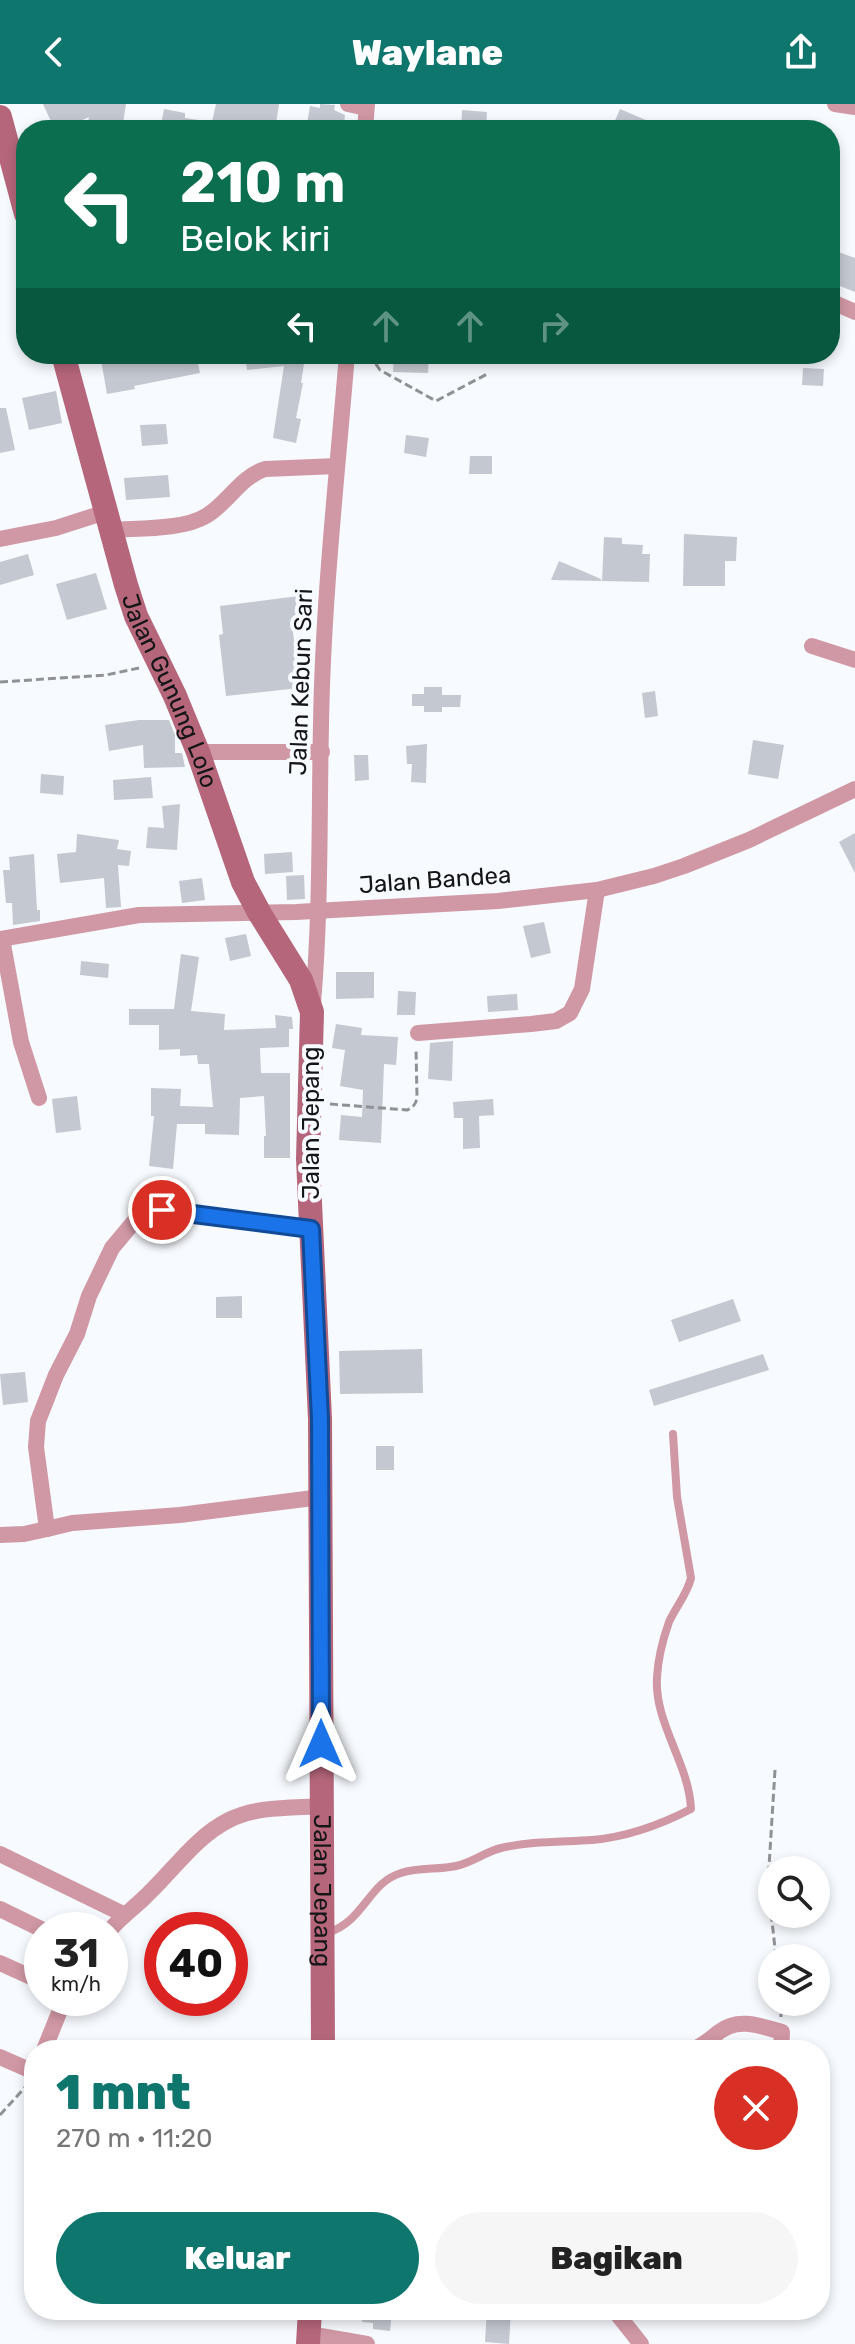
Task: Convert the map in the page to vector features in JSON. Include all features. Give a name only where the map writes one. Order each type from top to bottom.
[{"type":"street","points":[[348,104],[367,106]]},
{"type":"street","points":[[835,104],[855,107]]},
{"type":"street","points":[[8,134],[16,170]]},
{"type":"street","name":"Jalan Gunung Lolo","points":[[66,364],[136,616],[198,752],[243,882],[301,980],[312,1012]]},
{"type":"street","name":"Jalan Kebun Sari","points":[[312,1012],[319,911],[325,628],[346,364]]},
{"type":"street","points":[[0,539],[109,521],[161,527],[204,518],[254,473],[265,469],[337,466]]},
{"type":"street","points":[[812,646],[855,660]]},
{"type":"street","points":[[198,752],[322,752]]},
{"type":"street","name":"Jalan Bandea","points":[[1,939],[139,915],[319,911],[498,901],[597,890],[684,866],[749,840],[855,789]]},
{"type":"street","points":[[418,1033],[556,1021],[570,1013],[582,989],[597,890]]},
{"type":"street","points":[[1,939],[21,1042],[39,1098]]},
{"type":"street","name":"Jalan Jepang","points":[[312,1012],[308,1159],[320,1419],[323,2040]]},
{"type":"street","points":[[47,1529],[36,1447],[38,1421],[77,1334],[99,1273],[112,1248],[128,1228],[143,1211],[152,1208],[311,1229]]},
{"type":"street","points":[[0,1535],[24,1534],[72,1523],[180,1515],[321,1497]]},
{"type":"street","points":[[126,1912],[145,1897],[186,1854],[230,1819],[260,1811],[322,1806]]},
{"type":"street","points":[[0,1854],[119,1912]]},
{"type":"street","points":[[0,1909],[24,1921]]},
{"type":"street","points":[[0,1963],[24,1974]]},
{"type":"street","points":[[48,2040],[58,2016]]},
{"type":"street","points":[[709,2040],[727,2026],[748,2022],[782,2032],[782,2040]]},
{"type":"street","points":[[0,2057],[24,2068]]},
{"type":"street","points":[[622,2320],[641,2344]]},
{"type":"street","points":[[309,2329],[367,2344]]},
{"type":"lane","points":[[323,1935],[352,1920],[376,1890],[400,1873],[455,1867],[500,1848],[628,1834],[691,1809],[684,1769],[657,1693],[660,1654],[670,1621],[688,1590],[691,1578],[677,1497],[673,1434]]},
{"type":"path","points":[[376,364],[380,370],[436,401],[489,373]]},
{"type":"path","points":[[0,682],[106,675],[159,663]]},
{"type":"path","points":[[310,1103],[412,1108],[417,1097],[418,1033]]},
{"type":"path","points":[[775,1770],[768,1883],[775,1944]]},
{"type":"path","points":[[0,2115],[24,2088]]},
{"type":"building","points":[[43,104],[126,104],[124,120],[88,120],[89,117],[82,120],[50,120]]},
{"type":"building","points":[[216,104],[279,104],[277,120],[212,120]]},
{"type":"building","points":[[320,104],[335,105],[334,110],[345,115],[344,120],[308,120],[310,106],[320,108]]},
{"type":"building","points":[[164,109],[185,113],[185,118],[198,120],[162,120]]},
{"type":"building","points":[[620,109],[646,120],[615,120]]},
{"type":"building","points":[[462,110],[487,112],[487,120],[462,120]]},
{"type":"building","points":[[840,253],[855,258],[855,292],[840,286]]},
{"type":"building","points":[[102,364],[198,364],[200,373],[107,394]]},
{"type":"building","points":[[246,364],[304,364],[296,418],[301,419],[296,443],[273,438],[284,366],[247,370]]},
{"type":"building","points":[[393,364],[428,364],[428,373],[393,372]]},
{"type":"building","points":[[803,368],[824,369],[823,386],[802,385]]},
{"type":"building","points":[[56,391],[62,423],[29,430],[22,398]]},
{"type":"building","points":[[0,408],[6,408],[15,450],[0,453]]},
{"type":"building","points":[[166,424],[168,444],[142,446],[140,425]]},
{"type":"building","points":[[406,435],[429,438],[426,457],[404,453]]},
{"type":"building","points":[[470,456],[492,456],[492,474],[469,474]]},
{"type":"building","points":[[168,475],[170,497],[126,500],[124,478]]},
{"type":"building","points":[[684,534],[737,537],[736,561],[725,561],[725,586],[683,586]]},
{"type":"building","points":[[604,537],[622,538],[622,544],[643,545],[642,554],[650,554],[649,582],[602,581]]},
{"type":"building","points":[[28,554],[34,575],[0,585],[0,562]]},
{"type":"building","points":[[559,561],[601,579],[601,581],[551,580]]},
{"type":"building","points":[[96,573],[107,609],[67,620],[56,584]]},
{"type":"building","points":[[306,595],[309,620],[292,622],[299,688],[226,696],[219,635],[223,634],[220,606]]},
{"type":"building","points":[[424,687],[442,687],[442,695],[461,695],[460,707],[442,707],[442,712],[424,712],[424,706],[412,706],[412,694],[424,694]]},
{"type":"building","points":[[655,691],[658,716],[645,718],[642,693]]},
{"type":"building","points":[[169,720],[175,735],[175,753],[182,753],[185,767],[144,768],[143,745],[109,751],[105,725]]},
{"type":"building","points":[[753,740],[784,745],[778,779],[748,774]]},
{"type":"building","points":[[427,744],[426,783],[411,782],[412,764],[407,764],[406,746]]},
{"type":"building","points":[[354,755],[368,755],[369,780],[355,781]]},
{"type":"building","points":[[41,774],[64,776],[63,795],[40,793]]},
{"type":"building","points":[[151,777],[153,798],[114,800],[113,780]]},
{"type":"building","points":[[180,804],[177,850],[146,848],[148,827],[164,828],[162,806]]},
{"type":"building","points":[[855,833],[855,873],[839,842]]},
{"type":"building","points":[[77,834],[119,840],[117,849],[131,851],[129,866],[118,865],[121,907],[106,908],[104,878],[60,883],[57,854],[76,852]]},
{"type":"building","points":[[292,852],[293,872],[265,874],[264,854]]},
{"type":"building","points":[[34,854],[40,921],[13,925],[12,903],[6,903],[3,870],[10,870],[9,857]]},
{"type":"building","points":[[304,875],[305,899],[287,900],[286,876]]},
{"type":"building","points":[[202,878],[205,900],[182,903],[179,881]]},
{"type":"building","points":[[544,922],[551,953],[531,958],[523,926]]},
{"type":"building","points":[[246,934],[251,956],[230,961],[225,938]]},
{"type":"building","points":[[181,954],[199,957],[191,1011],[225,1014],[224,1030],[276,1028],[275,1015],[292,1017],[289,1047],[260,1048],[261,1073],[290,1073],[290,1158],[264,1158],[264,1096],[240,1098],[239,1135],[205,1134],[205,1124],[177,1124],[173,1169],[149,1166],[154,1116],[151,1116],[151,1088],[181,1089],[180,1106],[213,1107],[209,1064],[198,1064],[197,1055],[180,1056],[180,1049],[159,1050],[159,1025],[129,1025],[129,1009],[174,1009]]},
{"type":"building","points":[[81,961],[109,964],[108,978],[80,975]]},
{"type":"building","points":[[336,972],[374,972],[374,998],[336,999]]},
{"type":"building","points":[[398,991],[416,992],[415,1015],[397,1015]]},
{"type":"building","points":[[517,994],[518,1010],[488,1012],[487,996]]},
{"type":"building","points":[[336,1024],[362,1028],[361,1035],[398,1037],[396,1065],[384,1064],[381,1143],[339,1140],[341,1115],[362,1117],[363,1090],[340,1086],[345,1050],[332,1048]]},
{"type":"building","points":[[453,1041],[452,1081],[428,1079],[430,1043]]},
{"type":"building","points":[[77,1096],[81,1130],[56,1133],[52,1099]]},
{"type":"building","points":[[493,1099],[494,1115],[479,1116],[480,1148],[463,1149],[463,1118],[454,1118],[453,1102]]},
{"type":"building","points":[[242,1296],[242,1318],[216,1318],[216,1297]]},
{"type":"building","points":[[733,1299],[741,1321],[679,1342],[671,1320]]},
{"type":"building","points":[[422,1349],[423,1393],[340,1394],[339,1351]]},
{"type":"building","points":[[763,1354],[769,1370],[654,1406],[649,1390]]},
{"type":"building","points":[[25,1372],[28,1402],[3,1405],[0,1374]]},
{"type":"building","points":[[376,1446],[394,1446],[394,1470],[376,1470]]},
{"type":"building","points":[[391,2320],[390,2331],[373,2329],[373,2323],[362,2322]]},
{"type":"building","points":[[486,2320],[510,2320],[509,2344],[485,2342]]},
{"type":"route","points":[[162,1210],[311,1229],[320,1419],[321,1744]]}]
